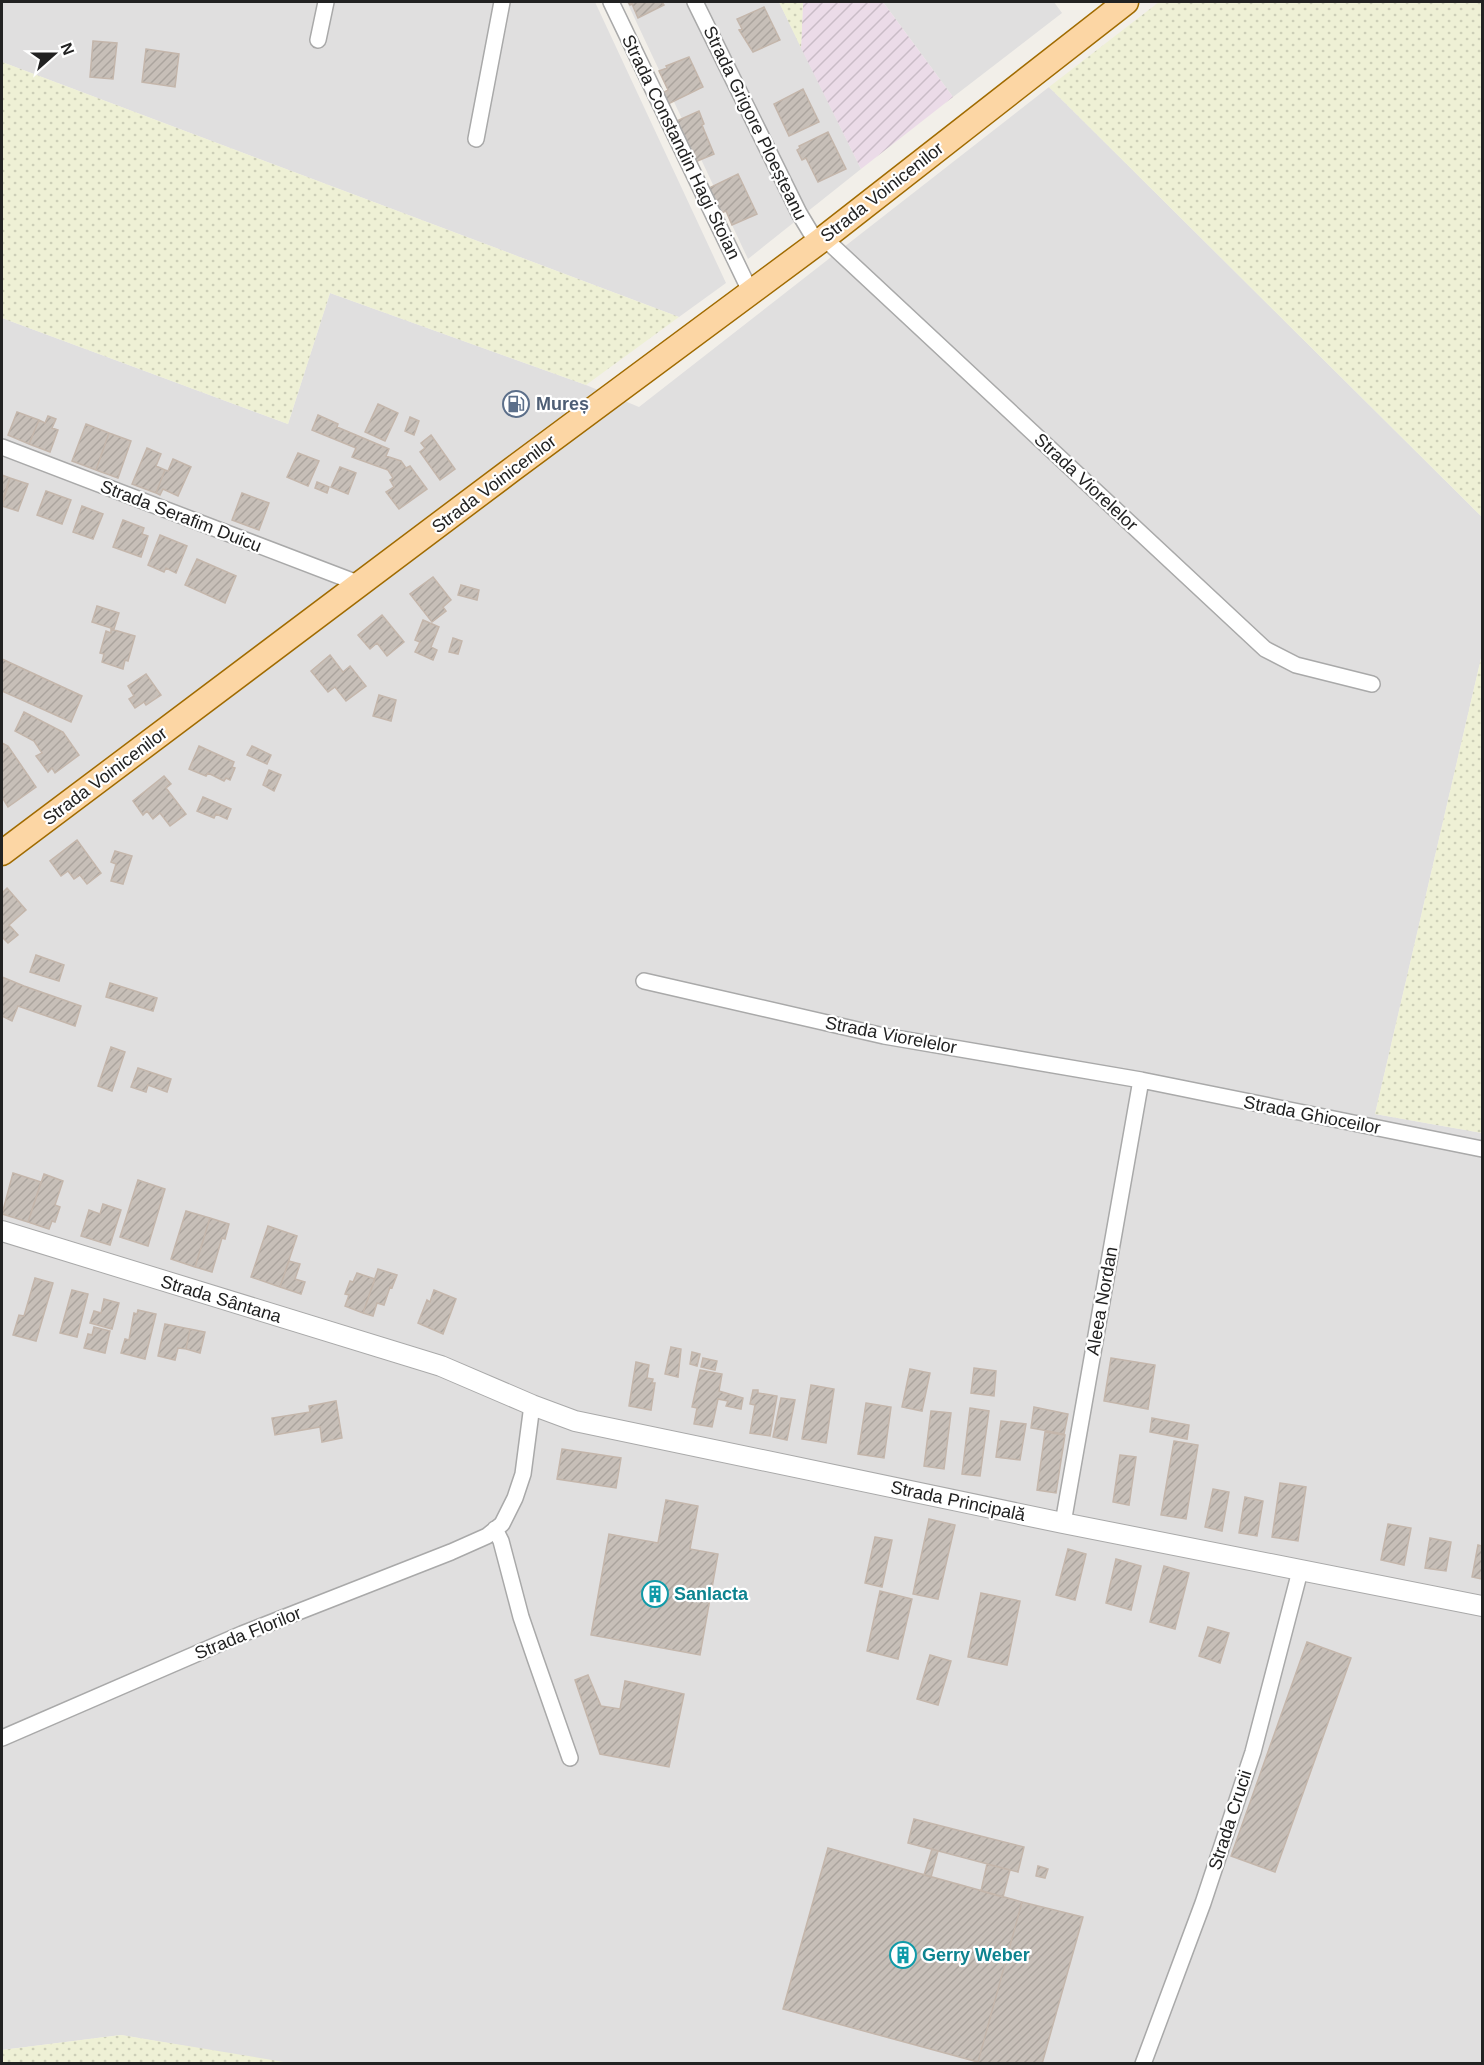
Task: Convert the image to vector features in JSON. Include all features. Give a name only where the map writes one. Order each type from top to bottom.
[{"type":"main road","name":"Strada Voinicenilor","points":[[2,853],[820,241],[1126,2]]},
{"type":"street","points":[[318,40],[326,2]]},
{"type":"street","points":[[476,139],[502,2]]},
{"type":"street","name":"Strada Constandin Hagi Stoian","points":[[611,2],[751,292]]},
{"type":"street","name":"Strada Grigore Ploeșteanu","points":[[695,2],[799,213],[820,241]]},
{"type":"street","name":"Strada Viorelelor","points":[[820,241],[1265,649],[1296,665],[1372,684]]},
{"type":"street","name":"Strada Serafim Duicu","points":[[2,447],[360,584]]},
{"type":"street","name":"Strada Viorelelor","points":[[644,981],[884,1036],[1141,1080]]},
{"type":"street","name":"Strada Ghioceilor","points":[[1141,1080],[1482,1149]]},
{"type":"street","name":"Aleea Nordan","points":[[1063,1523],[1141,1080]]},
{"type":"street","name":"Strada Sântana","points":[[2,1232],[441,1366]]},
{"type":"street","name":"Strada Principală","points":[[441,1366],[575,1421],[1063,1523],[1482,1606]]},
{"type":"street","name":"Strada Florilor","points":[[2,1738],[242,1634],[487,1536],[502,1524],[524,1474],[532,1405]]},
{"type":"street","points":[[495,1529],[501,1541],[521,1617],[570,1758]]},
{"type":"street","name":"Strada Crucii","points":[[1143,2064],[1203,1903],[1249,1763],[1300,1571]]},
{"type":"shaded area","points":[[2,2],[595,2],[726,283],[679,317],[2,62]]},
{"type":"shaded area","points":[[627,2],[779,2],[861,169],[748,259]]},
{"type":"shaded area","points":[[803,2],[883,2],[953,97],[861,169],[801,48]]},
{"type":"shaded area","points":[[883,2],[1054,2],[1062,13],[953,97]]},
{"type":"shaded area","points":[[1049,87],[1482,517],[1482,654],[1375,1114],[1482,1133],[1482,2063],[290,2064],[121,2035],[2,2050],[2,318],[288,424],[330,293],[586,385],[639,407]]},
{"type":"green space","points":[[779,2],[803,2],[801,48]]},
{"type":"green space","points":[[1159,2],[1482,2],[1482,517],[1049,87]]},
{"type":"green space","points":[[2,62],[679,317],[586,385],[330,293],[288,424],[2,318]]},
{"type":"green space","points":[[1482,654],[1482,1133],[1375,1114]]},
{"type":"green space","points":[[121,2035],[290,2063],[2,2063],[2,2050]]},
{"type":"building","points":[[628,2],[662,2],[664,5],[638,18],[632,4]]},
{"type":"building","points":[[764,7],[780,40],[753,52],[739,30],[742,29],[737,19]]},
{"type":"building","points":[[93,41],[117,43],[113,79],[90,77]]},
{"type":"building","points":[[146,49],[179,54],[175,87],[142,82]]},
{"type":"building","points":[[689,57],[703,87],[664,106],[659,95],[668,90],[659,71]]},
{"type":"building","points":[[803,89],[819,122],[789,136],[774,104]]},
{"type":"building","points":[[699,111],[714,154],[695,162],[677,121]]},
{"type":"building","points":[[828,132],[846,169],[818,182],[806,158],[802,160],[797,150],[799,146]]},
{"type":"building","points":[[738,174],[757,214],[732,225],[726,211],[721,213],[709,188]]},
{"type":"building","points":[[378,404],[398,413],[385,441],[365,432]]},
{"type":"building","points":[[17,412],[39,420],[29,444],[8,435]]},
{"type":"building","points":[[318,415],[338,424],[337,427],[389,449],[386,456],[401,461],[406,468],[410,466],[427,489],[399,509],[386,492],[394,487],[390,480],[393,478],[388,470],[352,457],[356,448],[312,430]]},
{"type":"building","points":[[48,416],[56,419],[52,428],[58,430],[50,452],[29,444],[39,420],[45,423]]},
{"type":"building","points":[[410,417],[419,421],[414,435],[405,431]]},
{"type":"building","points":[[86,424],[109,433],[96,470],[72,461]]},
{"type":"building","points":[[109,433],[131,441],[118,478],[96,470]]},
{"type":"building","points":[[431,435],[455,469],[440,480],[420,452],[425,448],[421,443]]},
{"type":"building","points":[[147,448],[161,454],[156,466],[165,470],[156,493],[132,484]]},
{"type":"building","points":[[298,453],[319,461],[308,486],[287,477]]},
{"type":"building","points":[[173,459],[191,467],[178,496],[163,489],[160,495],[156,493],[165,470],[168,471]]},
{"type":"building","points":[[340,467],[356,473],[348,494],[331,487]]},
{"type":"building","points":[[2,475],[10,478],[2,501]]},
{"type":"building","points":[[10,478],[28,484],[18,511],[2,506]]},
{"type":"building","points":[[317,482],[329,487],[327,493],[315,488]]},
{"type":"building","points":[[46,491],[71,500],[62,524],[37,515]]},
{"type":"building","points":[[242,493],[269,503],[259,530],[232,520]]},
{"type":"building","points":[[82,506],[103,514],[93,539],[73,532]]},
{"type":"building","points":[[123,520],[144,528],[142,534],[148,536],[141,557],[113,547]]},
{"type":"building","points":[[160,535],[187,546],[176,573],[166,568],[164,572],[148,565]]},
{"type":"building","points":[[197,559],[236,576],[225,603],[185,585]]},
{"type":"building","points":[[433,577],[451,600],[443,607],[446,611],[432,622],[410,594]]},
{"type":"building","points":[[461,585],[479,590],[477,600],[458,595]]},
{"type":"building","points":[[97,606],[119,613],[114,629],[92,622]]},
{"type":"building","points":[[382,615],[404,642],[387,656],[377,643],[370,649],[358,635]]},
{"type":"building","points":[[423,620],[439,627],[431,647],[437,650],[433,660],[415,652],[420,642],[415,640]]},
{"type":"building","points":[[111,629],[135,636],[128,661],[125,660],[123,669],[102,662],[104,654],[100,653],[106,631],[111,633]]},
{"type":"building","points":[[453,638],[462,641],[458,654],[449,652]]},
{"type":"building","points":[[330,655],[343,672],[350,666],[366,686],[346,701],[335,687],[328,692],[311,671]]},
{"type":"building","points":[[2,659],[82,696],[71,722],[2,691]]},
{"type":"building","points":[[146,674],[161,695],[146,705],[144,702],[135,708],[129,699],[134,696],[128,686]]},
{"type":"building","points":[[379,695],[396,700],[391,721],[373,716]]},
{"type":"building","points":[[24,712],[63,732],[79,755],[55,773],[52,768],[48,772],[36,756],[42,753],[34,741],[15,731]]},
{"type":"building","points":[[2,743],[8,746],[36,787],[8,807],[2,797]]},
{"type":"building","points":[[199,746],[234,762],[232,767],[235,768],[230,780],[226,778],[224,781],[208,773],[206,776],[189,769]]},
{"type":"building","points":[[252,746],[271,755],[267,764],[247,755]]},
{"type":"building","points":[[269,770],[281,775],[274,791],[263,785]]},
{"type":"building","points":[[164,776],[171,784],[166,788],[186,814],[170,826],[160,813],[153,819],[147,811],[143,815],[133,801]]},
{"type":"building","points":[[203,797],[231,809],[227,819],[216,814],[214,818],[197,811]]},
{"type":"building","points":[[77,840],[101,873],[87,884],[80,875],[74,879],[68,871],[61,876],[50,861]]},
{"type":"building","points":[[115,851],[132,856],[123,884],[111,881],[116,864],[111,862]]},
{"type":"building","points":[[7,888],[26,910],[9,925],[18,935],[8,943],[2,937],[2,893]]},
{"type":"building","points":[[36,955],[64,965],[59,981],[30,972]]},
{"type":"building","points":[[2,977],[81,1006],[75,1026],[18,1006],[12,1021],[2,1016]]},
{"type":"building","points":[[110,983],[157,998],[153,1011],[106,997]]},
{"type":"building","points":[[111,1047],[125,1052],[112,1091],[98,1086]]},
{"type":"building","points":[[138,1068],[171,1079],[167,1092],[148,1085],[146,1092],[131,1087]]},
{"type":"building","points":[[13,1173],[41,1182],[28,1222],[2,1214]]},
{"type":"building","points":[[44,1174],[63,1181],[55,1205],[60,1207],[55,1222],[52,1221],[49,1229],[28,1222]]},
{"type":"building","points":[[138,1180],[165,1189],[148,1246],[120,1237]]},
{"type":"building","points":[[103,1204],[121,1210],[110,1245],[81,1236],[89,1210],[100,1214]]},
{"type":"building","points":[[186,1211],[210,1218],[195,1267],[171,1259]]},
{"type":"building","points":[[210,1218],[229,1224],[225,1239],[222,1238],[212,1272],[195,1267]]},
{"type":"building","points":[[268,1226],[297,1236],[280,1287],[251,1277]]},
{"type":"building","points":[[289,1261],[300,1264],[295,1279],[305,1282],[301,1294],[280,1287]]},
{"type":"building","points":[[378,1269],[397,1275],[384,1305],[377,1303],[373,1316],[363,1313]]},
{"type":"building","points":[[357,1273],[375,1279],[363,1313],[345,1306],[349,1295],[345,1294],[350,1281],[353,1282]]},
{"type":"building","points":[[35,1278],[53,1283],[36,1341],[13,1335],[19,1315],[24,1316]]},
{"type":"building","points":[[72,1290],[88,1294],[77,1337],[60,1333]]},
{"type":"building","points":[[434,1290],[456,1299],[443,1334],[418,1323],[427,1300],[430,1302]]},
{"type":"building","points":[[104,1299],[119,1303],[112,1329],[90,1323],[94,1311],[101,1313]]},
{"type":"building","points":[[138,1310],[156,1314],[145,1359],[121,1353],[125,1339],[129,1340],[134,1313],[137,1314]]},
{"type":"building","points":[[165,1324],[190,1329],[186,1349],[178,1348],[175,1360],[158,1356]]},
{"type":"building","points":[[94,1327],[110,1331],[105,1353],[84,1348],[88,1334],[92,1335]]},
{"type":"building","points":[[190,1329],[205,1332],[200,1353],[186,1349]]},
{"type":"building","points":[[671,1347],[681,1349],[678,1377],[665,1374]]},
{"type":"building","points":[[692,1352],[700,1354],[697,1366],[690,1364]]},
{"type":"building","points":[[703,1358],[717,1361],[715,1370],[701,1367]]},
{"type":"building","points":[[1111,1358],[1155,1365],[1148,1409],[1104,1401]]},
{"type":"building","points":[[636,1362],[649,1365],[647,1378],[653,1379],[652,1383],[655,1383],[651,1410],[629,1406]]},
{"type":"building","points":[[974,1368],[996,1371],[994,1396],[971,1393]]},
{"type":"building","points":[[910,1369],[930,1373],[922,1411],[902,1407]]},
{"type":"building","points":[[700,1370],[722,1374],[719,1391],[743,1398],[741,1409],[726,1406],[728,1401],[718,1399],[712,1427],[694,1424],[697,1408],[692,1407]]},
{"type":"building","points":[[811,1385],[834,1389],[826,1443],[802,1439]]},
{"type":"building","points":[[753,1390],[777,1396],[770,1436],[750,1433],[755,1405],[750,1404]]},
{"type":"building","points":[[781,1398],[795,1400],[787,1440],[773,1437]]},
{"type":"building","points":[[336,1401],[342,1438],[322,1442],[320,1427],[275,1435],[272,1418],[310,1412],[309,1406]]},
{"type":"building","points":[[866,1403],[891,1407],[884,1458],[858,1454]]},
{"type":"building","points":[[1034,1407],[1068,1414],[1064,1434],[1031,1428]]},
{"type":"building","points":[[970,1408],[989,1411],[980,1476],[962,1474]]},
{"type":"building","points":[[931,1411],[951,1413],[944,1469],[924,1466]]},
{"type":"building","points":[[1152,1418],[1189,1425],[1187,1439],[1150,1432]]},
{"type":"building","points":[[1001,1421],[1026,1424],[1020,1460],[996,1457]]},
{"type":"building","points":[[1045,1432],[1065,1435],[1056,1493],[1037,1490]]},
{"type":"building","points":[[1174,1441],[1198,1445],[1186,1519],[1161,1515]]},
{"type":"building","points":[[562,1449],[621,1458],[616,1488],[557,1479]]},
{"type":"building","points":[[1120,1455],[1136,1457],[1129,1505],[1113,1502]]},
{"type":"building","points":[[1280,1483],[1306,1487],[1298,1541],[1272,1537]]},
{"type":"building","points":[[1213,1489],[1229,1492],[1222,1531],[1205,1527]]},
{"type":"building","points":[[1245,1497],[1263,1501],[1257,1536],[1239,1533]]},
{"type":"building","name":"Sanlacta","points":[[666,1500],[698,1506],[690,1549],[718,1554],[700,1655],[591,1635],[609,1534],[658,1543]]},
{"type":"building","points":[[929,1519],[955,1525],[938,1599],[913,1594]]},
{"type":"building","points":[[1388,1524],[1411,1528],[1404,1565],[1381,1560]]},
{"type":"building","points":[[875,1537],[892,1540],[882,1587],[865,1583]]},
{"type":"building","points":[[1430,1538],[1451,1542],[1446,1571],[1425,1568]]},
{"type":"building","points":[[1478,1545],[1482,1546],[1482,1579],[1472,1577]]},
{"type":"building","points":[[1068,1549],[1086,1554],[1075,1600],[1056,1595]]},
{"type":"building","points":[[1116,1559],[1141,1566],[1131,1610],[1106,1603]]},
{"type":"building","points":[[1164,1566],[1189,1573],[1175,1629],[1150,1622]]},
{"type":"building","points":[[880,1591],[912,1599],[898,1659],[867,1651]]},
{"type":"building","points":[[981,1593],[1020,1601],[1007,1665],[968,1657]]},
{"type":"building","points":[[1208,1627],[1229,1633],[1220,1663],[1199,1656]]},
{"type":"building","points":[[1307,1642],[1351,1658],[1275,1872],[1231,1856]]},
{"type":"building","points":[[930,1655],[951,1661],[938,1705],[917,1699]]},
{"type":"building","points":[[588,1675],[601,1706],[620,1709],[625,1681],[684,1694],[669,1767],[600,1754],[575,1680]]},
{"type":"building","points":[[914,1819],[1024,1847],[1018,1872],[908,1843]]},
{"type":"building","name":"Gerry Weber","points":[[828,1848],[1022,1902],[978,2062],[783,2009]]},
{"type":"building","points":[[932,1849],[938,1851],[931,1877],[924,1875]]},
{"type":"building","points":[[987,1864],[1010,1870],[1003,1897],[981,1891]]},
{"type":"building","points":[[1038,1866],[1048,1869],[1045,1878],[1036,1876]]},
{"type":"building","points":[[1022,1902],[1083,1917],[1042,2064],[982,2064],[978,2062]]},
{"type":"place","name":"Mureș","points":[[516,404]]},
{"type":"place","name":"Sanlacta","points":[[655,1594]]},
{"type":"place","name":"Gerry Weber","points":[[903,1955]]}]
